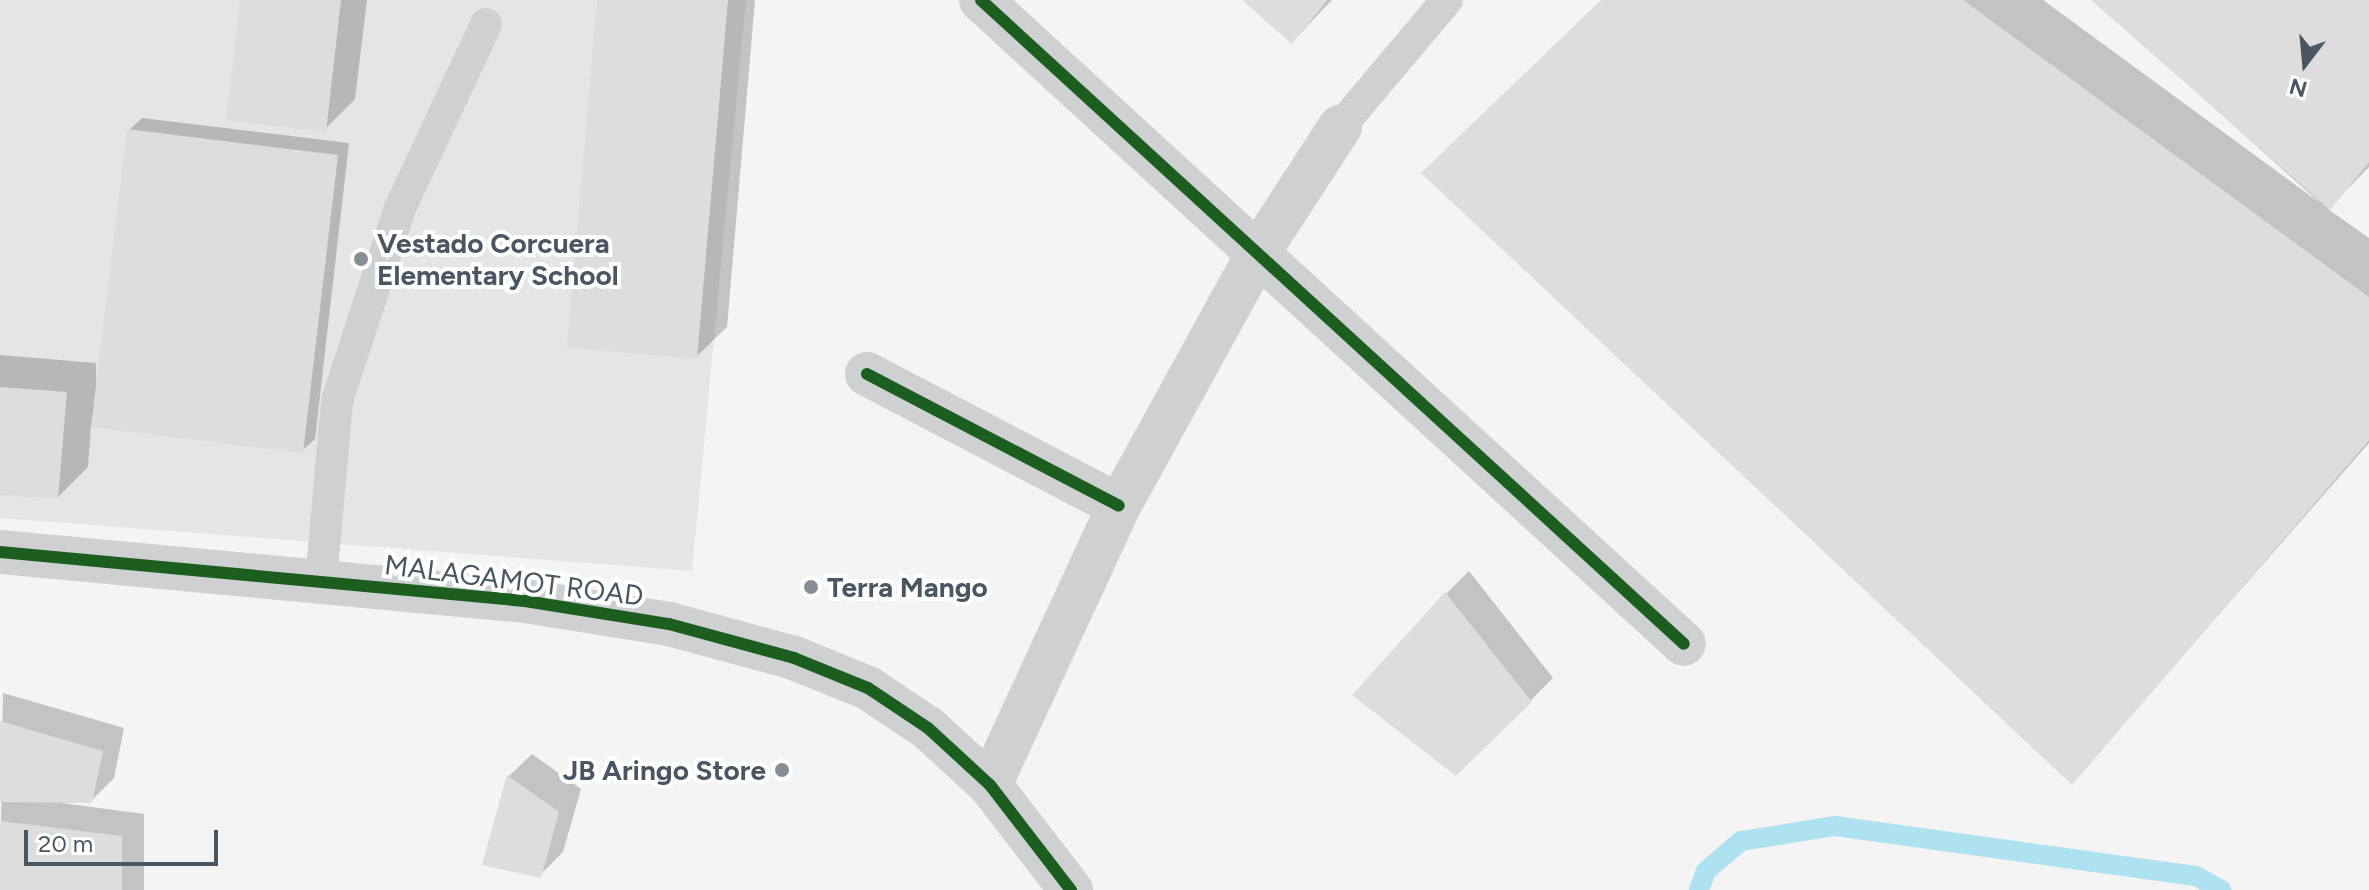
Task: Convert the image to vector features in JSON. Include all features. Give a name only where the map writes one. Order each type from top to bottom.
[{"type":"street","points":[[981,0],[1260,250],[1684,644]]},
{"type":"street","points":[[990,785],[1119,506],[1260,250],[1340,127]]},
{"type":"street","points":[[867,374],[1119,506]]},
{"type":"street","name":"MALAGAMOT ROAD","points":[[0,552],[525,601],[669,624],[794,658],[868,688],[928,728],[990,785],[1071,890]]},
{"type":"lane","points":[[1340,127],[1447,0]]},
{"type":"lane","points":[[321,581],[337,401],[400,208],[486,24]]},
{"type":"shaded area","name":"Vestado Corcuera Elementary School","points":[[0,0],[746,0],[692,571],[0,518]]},
{"type":"building","points":[[240,0],[341,0],[326,132],[226,120]]},
{"type":"building","points":[[597,0],[728,0],[697,359],[567,347]]},
{"type":"building","points":[[1242,0],[1327,0],[1292,44]]},
{"type":"building","points":[[1601,0],[1963,0],[2369,297],[2369,440],[2072,785],[1421,173]]},
{"type":"building","points":[[2091,0],[2369,0],[2369,162],[2330,210]]},
{"type":"building","points":[[127,129],[338,155],[303,453],[91,427]]},
{"type":"building","points":[[0,387],[67,392],[58,499],[0,495]]},
{"type":"building","points":[[1445,592],[1532,702],[1456,776],[1352,695]]},
{"type":"building","points":[[0,721],[103,751],[92,803],[0,802]]},
{"type":"building","points":[[507,775],[559,812],[541,878],[482,865]]},
{"type":"building","points":[[0,821],[122,836],[122,890],[0,890]]},
{"type":"waterway","points":[[1699,890],[1706,871],[1741,841],[1835,826],[2196,876],[2221,890]]},
{"type":"cycle path","points":[[981,0],[1684,644]]},
{"type":"cycle path","points":[[867,374],[1119,506]]},
{"type":"cycle path","points":[[0,552],[525,601],[669,624],[794,658],[868,688],[928,728],[990,785],[1071,890]]},
{"type":"place","name":"Vestado Corcuera Elementary School","points":[[361,259]]},
{"type":"place","name":"Terra Mango","points":[[811,587]]},
{"type":"place","name":"JB Aringo Store","points":[[782,770]]}]
